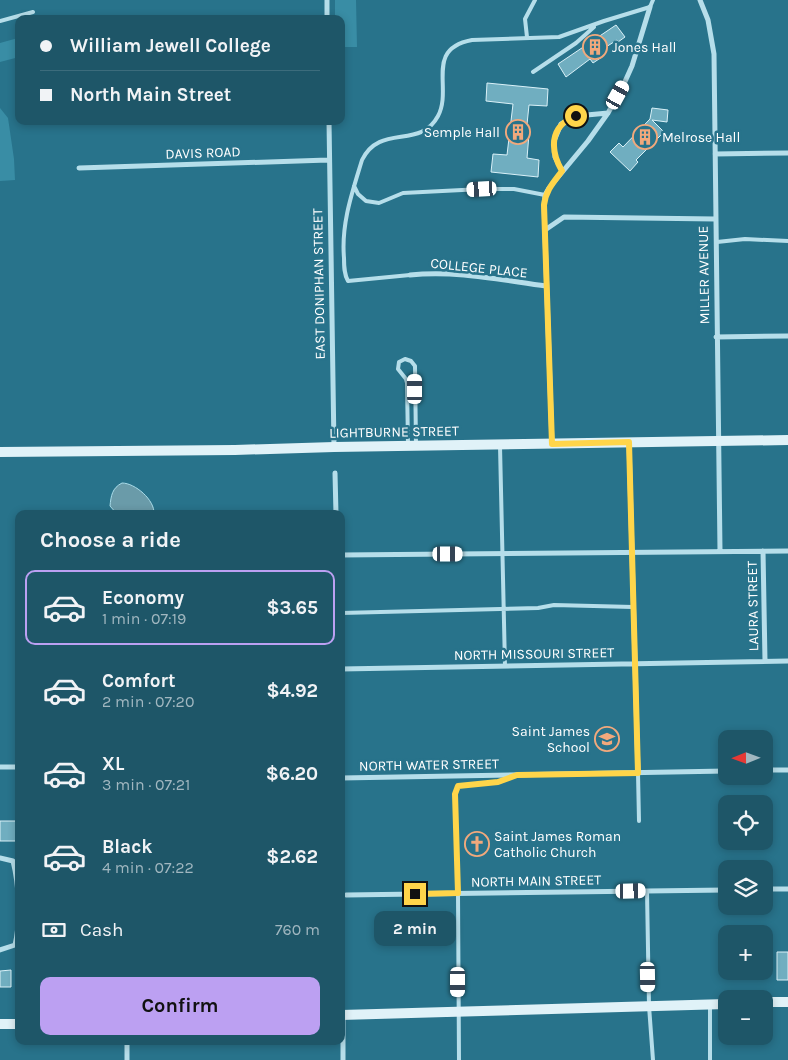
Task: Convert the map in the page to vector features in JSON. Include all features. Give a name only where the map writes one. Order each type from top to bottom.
[{"type":"main road","name":"LIGHTBURNE STREET","points":[[0,452],[235,450],[788,440]]},
{"type":"main road","points":[[773,1002],[788,1002]]},
{"type":"main road","points":[[345,1015],[718,1004]]},
{"type":"main road","points":[[0,1024],[15,1024]]},
{"type":"street","points":[[327,0],[327,15]]},
{"type":"street","name":"MILLER AVENUE","points":[[700,0],[708,20],[714,54],[720,551]]},
{"type":"street","points":[[552,444],[546,286],[545,195],[552,183],[588,141],[608,113],[632,66],[650,8]]},
{"type":"street","points":[[562,171],[555,156],[554,141],[561,124],[576,116],[608,113]]},
{"type":"street","name":"EAST DONIPHAN STREET","points":[[329,125],[334,447]]},
{"type":"street","points":[[715,154],[788,153]]},
{"type":"street","name":"DAVIS ROAD","points":[[79,168],[328,160]]},
{"type":"street","points":[[545,230],[564,217],[715,219]]},
{"type":"street","name":"COLLEGE PLACE","points":[[410,275],[426,273],[460,275],[546,286]]},
{"type":"street","points":[[716,337],[788,336]]},
{"type":"street","points":[[629,442],[638,773]]},
{"type":"street","points":[[335,473],[336,510]]},
{"type":"street","name":"LAURA STREET","points":[[763,551],[765,661]]},
{"type":"street","points":[[345,555],[788,551]]},
{"type":"street","name":"NORTH MISSOURI STREET","points":[[345,669],[788,661]]},
{"type":"street","points":[[0,768],[15,767]]},
{"type":"street","points":[[773,770],[788,770]]},
{"type":"street","name":"NORTH WATER STREET","points":[[345,778],[718,771]]},
{"type":"street","points":[[0,858],[13,861],[15,868]]},
{"type":"street","points":[[773,889],[788,889]]},
{"type":"street","name":"NORTH MAIN STREET","points":[[346,895],[718,890]]},
{"type":"street","points":[[0,950],[15,945]]},
{"type":"street","points":[[127,1045],[127,1060]]},
{"type":"street","points":[[343,1045],[343,1060]]},
{"type":"lane","points":[[527,37],[525,19],[535,0]]},
{"type":"lane","points":[[410,275],[348,281],[345,275],[342,246],[345,216],[362,160],[372,146],[388,138],[419,134],[431,126],[439,115],[442,102],[442,64],[448,52],[459,42],[472,40],[559,37],[650,8],[652,0]]},
{"type":"lane","points":[[22,15],[33,12]]},
{"type":"lane","points":[[0,21],[15,17]]},
{"type":"lane","points":[[533,72],[576,43],[597,24]]},
{"type":"lane","points":[[354,186],[358,194],[366,201],[379,203],[403,193],[463,190],[514,189],[545,195]]},
{"type":"lane","points":[[717,242],[746,239],[788,241]]},
{"type":"lane","points":[[406,359],[414,366],[412,446],[407,384],[406,379],[398,369],[399,362],[406,359]]},
{"type":"lane","points":[[500,445],[505,666]]},
{"type":"lane","points":[[345,613],[503,609],[554,605],[633,607]]},
{"type":"lane","points":[[638,773],[639,821]]},
{"type":"lane","points":[[459,1060],[458,893],[455,794],[458,786],[498,782],[517,775]]},
{"type":"lane","points":[[647,891],[649,1006],[653,1060]]},
{"type":"lane","points":[[710,1004],[710,1060]]},
{"type":"shaded area","points":[[335,0],[356,0],[357,47],[345,47],[345,15],[335,15]]},
{"type":"shaded area","points":[[15,39],[15,58],[0,62],[0,43]]},
{"type":"shaded area","points":[[0,108],[8,118],[15,180],[0,181]]},
{"type":"shaded area","points":[[122,483],[127,484],[138,489],[148,498],[153,510],[114,510],[110,506],[111,499],[114,490]]},
{"type":"building","name":"Jones Hall","points":[[616,25],[625,37],[598,52],[602,57],[593,63],[590,59],[566,77],[558,64]]},
{"type":"building","name":"Semple Hall","points":[[487,83],[548,89],[547,106],[529,105],[526,134],[529,134],[527,158],[539,160],[538,177],[491,172],[493,154],[507,155],[513,104],[486,101]]},
{"type":"building","name":"Melrose Hall","points":[[652,108],[668,110],[667,122],[652,120],[664,132],[636,160],[638,162],[630,171],[610,152],[619,143],[623,147],[650,119]]},
{"type":"building","points":[[0,821],[15,821],[15,841],[0,841]]},
{"type":"building","points":[[777,952],[788,952],[788,980],[777,980]]},
{"type":"building","points":[[11,970],[11,987],[0,987],[0,971]]},
{"type":"place","name":"Jones Hall","points":[[595,47]]},
{"type":"place","name":"Semple Hall","points":[[518,132]]},
{"type":"place","name":"Melrose Hall","points":[[645,137]]},
{"type":"place","name":"Saint James School","points":[[607,739]]},
{"type":"place","name":"Saint James Roman Catholic Church","points":[[477,844]]},
{"type":"route","points":[[415,894],[458,893],[455,794],[458,786],[498,782],[517,775],[638,773],[629,442],[552,444],[544,205],[545,195],[562,171],[555,156],[554,141],[557,132],[561,124],[576,116]]}]
